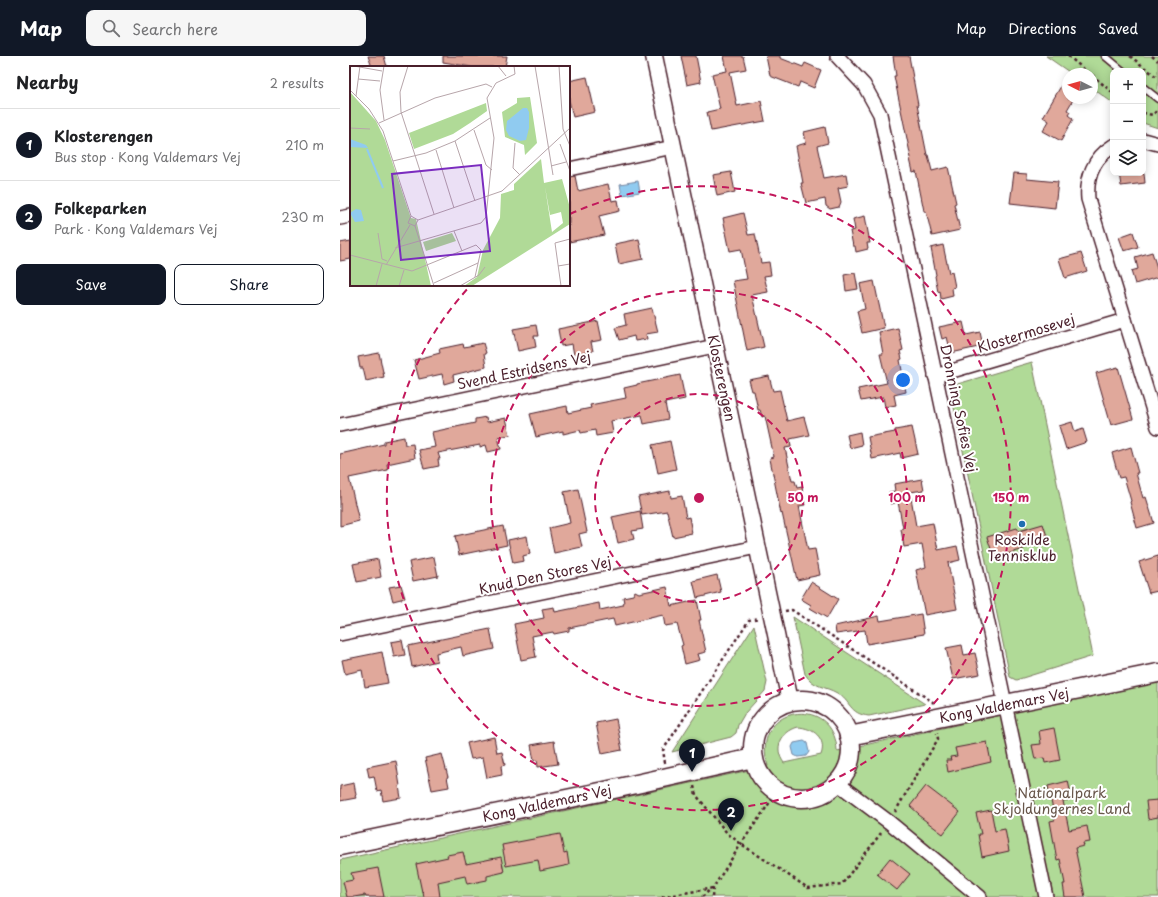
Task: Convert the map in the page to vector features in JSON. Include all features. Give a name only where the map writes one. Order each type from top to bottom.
[{"type":"main road","name":"Kong Valdemars Vej","points":[[850,736],[934,710],[1006,704],[1158,673]]},
{"type":"main road","points":[[805,699],[820,703],[833,711],[843,722],[850,736],[851,749],[849,762],[845,773],[837,783],[824,793],[808,798],[792,797],[777,792],[766,783],[758,771],[753,758],[753,743],[756,729],[765,716],[776,707],[790,701],[805,699]]},
{"type":"main road","name":"Kong Valdemars Vej","points":[[340,846],[753,758]]},
{"type":"street","name":"Klosterengen","points":[[654,56],[790,701]]},
{"type":"street","name":"Dronning Sofies Vej","points":[[837,56],[864,85],[880,114],[1046,897]]},
{"type":"street","points":[[1146,141],[1158,144]]},
{"type":"street","points":[[570,169],[673,147]]},
{"type":"street","points":[[1110,148],[1099,157],[1093,167],[1087,188],[1088,199],[1158,428]]},
{"type":"street","points":[[340,218],[350,216]]},
{"type":"street","name":"Klostermosevej","points":[[936,376],[1125,320]]},
{"type":"street","name":"Svend Estridsens Vej","points":[[340,425],[715,346]]},
{"type":"street","name":"Knud Den Stores Vej","points":[[340,634],[757,546]]},
{"type":"street","points":[[837,783],[889,822],[980,897]]},
{"type":"lane","points":[[1105,56],[1119,68]]},
{"type":"lane","points":[[1146,89],[1158,99]]},
{"type":"path","points":[[1068,56],[1083,68]]},
{"type":"path","points":[[1130,56],[1158,78]]},
{"type":"path","points":[[1152,56],[1158,61]]},
{"type":"path","points":[[1098,81],[1110,91]]},
{"type":"path","points":[[1146,114],[1153,115],[1158,109]]},
{"type":"path","points":[[692,772],[696,795],[728,833],[740,844],[808,888],[842,884],[889,822],[938,739],[934,710]]},
{"type":"path","points":[[702,897],[713,888],[740,844],[777,792]]},
{"type":"path","points":[[662,897],[713,888]]},
{"type":"path","points":[[712,897],[713,888]]},
{"type":"green space","points":[[1046,56],[1158,56],[1158,128],[1146,124],[1146,68],[1110,68],[1110,101],[1098,92],[1098,68],[1063,68]]},
{"type":"green space","name":"Roskilde Tennisklub","points":[[1032,362],[1093,656],[1016,680],[1010,677],[951,393],[954,385]]},
{"type":"green space","points":[[793,617],[925,704],[869,716],[858,713],[842,696],[808,679],[805,674]]},
{"type":"green space","points":[[754,625],[767,682],[765,691],[745,713],[738,725],[736,733],[731,737],[672,752]]},
{"type":"green space","name":"Nationalpark Skjoldungernes Land","points":[[1158,681],[1158,897],[340,897],[340,860],[768,766],[765,745],[770,730],[781,719],[795,714],[809,714],[823,720],[833,732],[837,751]],"holes":[[[798,727],[809,729],[820,739],[822,744],[821,755],[784,763],[779,752],[780,741],[792,729]]]},
{"type":"water","points":[[638,181],[640,192],[622,195],[620,184]]},
{"type":"water","points":[[804,741],[807,743],[809,752],[806,756],[798,757],[794,755],[792,747],[794,743]]},
{"type":"building","points":[[368,56],[384,56],[387,66],[372,66]]},
{"type":"building","points":[[443,56],[507,56],[505,66],[466,66],[443,62]]},
{"type":"building","points":[[681,56],[696,56],[701,82],[687,85]]},
{"type":"building","points":[[724,56],[743,56],[746,69],[730,72],[737,106],[761,101],[765,121],[711,131],[707,112],[720,109],[712,74],[727,71]]},
{"type":"building","points":[[766,56],[780,56],[780,58],[803,67],[805,63],[821,70],[814,88],[800,82],[798,87],[770,76]]},
{"type":"building","points":[[893,56],[909,56],[927,155],[932,171],[948,167],[960,230],[932,236],[926,211],[924,211],[916,171],[913,172],[910,159],[894,76],[896,76]]},
{"type":"building","points":[[587,77],[595,112],[573,117],[570,104],[570,81]]},
{"type":"building","points":[[1062,84],[1062,104],[1070,104],[1067,110],[1070,112],[1068,115],[1073,119],[1061,141],[1043,131],[1049,121],[1043,117]]},
{"type":"building","points":[[825,127],[828,143],[817,146],[824,178],[846,174],[848,186],[838,188],[841,202],[839,207],[830,209],[826,206],[825,199],[806,203],[801,183],[803,183],[796,146],[806,143],[804,132]]},
{"type":"building","points":[[731,172],[735,192],[717,196],[713,175]]},
{"type":"building","points":[[1014,173],[1027,174],[1027,179],[1058,182],[1055,208],[1010,203]]},
{"type":"building","points":[[575,176],[578,191],[608,184],[612,201],[618,200],[620,211],[599,216],[604,235],[570,242],[570,177]]},
{"type":"building","points":[[1119,176],[1144,176],[1145,183],[1121,186]]},
{"type":"building","points":[[743,213],[748,235],[755,234],[761,263],[769,262],[771,275],[764,276],[768,292],[752,295],[764,347],[747,351],[733,281],[747,279],[741,249],[730,251],[723,218]]},
{"type":"building","points":[[865,216],[870,243],[867,243],[868,249],[856,252],[855,246],[853,246],[850,231],[855,230],[853,219]]},
{"type":"building","points":[[1133,232],[1138,247],[1124,251],[1119,237]]},
{"type":"building","points":[[639,239],[643,259],[619,264],[615,244]]},
{"type":"building","points":[[350,241],[350,259],[340,261],[340,243]]},
{"type":"building","points":[[943,245],[949,273],[952,272],[955,287],[952,288],[953,296],[941,299],[940,291],[938,292],[931,248]]},
{"type":"building","points":[[1152,252],[1158,271],[1158,277],[1135,284],[1131,271],[1138,269],[1135,257]]},
{"type":"building","points":[[1081,253],[1087,271],[1065,278],[1059,259]]},
{"type":"building","points":[[855,273],[858,289],[846,291],[844,275]]},
{"type":"building","points":[[874,281],[884,328],[862,333],[857,311],[865,309],[860,284]]},
{"type":"building","points":[[652,308],[658,332],[646,334],[647,339],[635,341],[634,336],[619,340],[615,328],[626,325],[624,314]]},
{"type":"building","points":[[598,321],[602,340],[591,342],[593,351],[574,355],[572,344],[561,346],[558,329]]},
{"type":"building","points":[[963,322],[966,335],[980,332],[983,346],[951,353],[947,337],[942,339],[939,327]]},
{"type":"building","points":[[536,325],[538,336],[534,336],[536,347],[518,351],[513,329]]},
{"type":"building","points":[[898,328],[903,350],[900,351],[902,359],[900,360],[906,392],[894,395],[896,405],[885,407],[883,397],[861,401],[858,389],[887,383],[880,354],[883,354],[879,332]]},
{"type":"building","points":[[483,343],[486,353],[484,354],[486,367],[453,375],[454,381],[444,384],[442,374],[419,379],[414,360],[440,353],[439,349],[463,344],[464,347]]},
{"type":"building","points":[[379,353],[384,377],[366,381],[363,368],[360,368],[358,357]]},
{"type":"building","points":[[1118,367],[1133,419],[1111,425],[1096,373]]},
{"type":"building","points":[[680,375],[685,399],[665,403],[668,419],[644,424],[642,415],[611,421],[613,433],[596,436],[595,430],[581,433],[580,430],[563,434],[563,431],[536,437],[530,414],[567,406],[568,413],[591,408],[590,405],[626,398],[624,388]]},
{"type":"building","points":[[769,376],[773,391],[780,390],[787,421],[804,417],[809,435],[790,439],[791,447],[785,448],[792,481],[795,481],[797,488],[802,487],[805,505],[799,506],[808,550],[815,549],[820,575],[797,580],[782,513],[781,514],[770,459],[774,457],[765,416],[762,417],[760,410],[758,410],[754,391],[752,391],[749,380]]},
{"type":"building","points":[[486,417],[487,422],[506,418],[510,435],[498,437],[501,449],[488,452],[486,445],[480,447],[480,445],[438,453],[440,459],[438,459],[439,466],[424,469],[419,450],[435,447],[432,432],[475,423],[475,419]]},
{"type":"building","points":[[1072,422],[1075,432],[1083,429],[1087,442],[1066,449],[1059,426]]},
{"type":"building","points":[[912,427],[918,454],[901,458],[900,453],[872,459],[868,437]]},
{"type":"building","points":[[860,432],[862,445],[850,448],[847,435]]},
{"type":"building","points":[[404,437],[405,445],[413,444],[415,458],[387,464],[388,470],[349,478],[359,521],[340,526],[340,454],[384,444],[384,441]]},
{"type":"building","points":[[670,441],[676,469],[658,473],[652,445]]},
{"type":"building","points":[[1131,447],[1143,498],[1146,497],[1154,523],[1137,528],[1124,477],[1119,478],[1112,453]]},
{"type":"building","points":[[922,479],[924,490],[910,492],[916,526],[933,523],[938,550],[957,546],[960,560],[948,563],[957,609],[925,615],[916,570],[926,567],[922,544],[904,547],[901,529],[903,528],[898,502],[891,504],[889,492],[895,491],[894,484]]},
{"type":"building","points":[[578,489],[587,532],[579,534],[582,547],[554,553],[549,528],[570,523],[564,492]]},
{"type":"building","points":[[670,491],[671,498],[682,496],[686,518],[689,517],[692,533],[673,537],[667,511],[642,515],[638,497]]},
{"type":"building","points":[[640,511],[643,529],[632,531],[634,539],[618,543],[612,517]]},
{"type":"building","points":[[1043,524],[1048,539],[1023,546],[1024,549],[994,558],[987,537],[1017,528],[1019,531]]},
{"type":"building","points":[[503,526],[507,545],[459,555],[455,536]]},
{"type":"building","points":[[527,536],[530,554],[523,556],[524,561],[513,563],[508,540]]},
{"type":"building","points":[[1158,556],[1158,591],[1149,593],[1139,562]]},
{"type":"building","points":[[434,557],[438,576],[413,581],[409,562]]},
{"type":"building","points":[[378,559],[381,577],[357,582],[353,564]]},
{"type":"building","points":[[717,575],[721,592],[697,598],[693,581]]},
{"type":"building","points":[[811,582],[838,599],[827,618],[810,608],[811,605],[801,599]]},
{"type":"building","points":[[401,585],[405,598],[393,601],[389,587]]},
{"type":"building","points":[[667,587],[671,606],[697,600],[701,620],[699,620],[706,652],[698,654],[700,660],[685,664],[681,646],[683,645],[677,624],[665,626],[663,615],[615,626],[613,619],[569,628],[569,631],[532,636],[536,657],[521,660],[514,624],[544,618],[542,609],[554,607],[555,612],[599,603],[600,610],[623,605],[623,597],[633,595],[635,591],[639,593]]},
{"type":"building","points":[[921,614],[924,634],[867,644],[865,630],[836,634],[835,626],[879,616],[880,621]]},
{"type":"building","points":[[490,629],[494,649],[463,656],[461,647],[436,653],[437,661],[412,667],[408,646]]},
{"type":"building","points":[[402,640],[405,655],[394,657],[391,642]]},
{"type":"building","points":[[962,645],[964,655],[975,653],[980,674],[953,679],[946,648]]},
{"type":"building","points":[[382,652],[388,683],[365,687],[362,670],[345,674],[342,660]]},
{"type":"building","points":[[616,719],[622,750],[602,754],[596,723]]},
{"type":"building","points":[[1054,728],[1060,760],[1045,763],[1044,758],[1035,759],[1032,745],[1041,744],[1039,731]]},
{"type":"building","points":[[494,737],[497,753],[502,752],[505,765],[501,766],[502,775],[487,778],[483,757],[471,759],[467,743]]},
{"type":"building","points":[[554,741],[558,764],[538,767],[537,760],[534,761],[531,745]]},
{"type":"building","points":[[987,742],[991,762],[948,772],[946,760],[951,760],[950,757],[957,756],[955,748]]},
{"type":"building","points":[[442,754],[449,787],[432,790],[425,758]]},
{"type":"building","points":[[396,761],[401,798],[383,801],[381,790],[377,791],[374,776],[369,777],[367,767]]},
{"type":"building","points":[[1068,781],[1072,799],[1063,801],[1069,830],[1087,826],[1090,842],[1083,843],[1084,846],[1075,848],[1085,897],[1065,897],[1063,884],[1065,884],[1060,859],[1057,860],[1050,821],[1055,820],[1048,786]]},
{"type":"building","points":[[354,783],[356,798],[340,801],[340,786]]},
{"type":"building","points":[[926,786],[960,812],[943,834],[918,815],[919,814],[910,806]]},
{"type":"building","points":[[1158,800],[1158,817],[1148,819],[1146,801]]},
{"type":"building","points":[[991,810],[995,831],[1005,829],[1009,851],[982,857],[978,834],[981,834],[976,813]]},
{"type":"building","points":[[560,834],[564,853],[567,852],[569,865],[540,871],[538,860],[506,866],[502,845]]},
{"type":"building","points":[[463,852],[466,864],[501,857],[504,872],[487,876],[487,880],[467,884],[465,876],[438,882],[440,897],[424,897],[416,864]]},
{"type":"building","points":[[890,858],[910,874],[897,890],[877,874]]},
{"type":"building","points":[[378,868],[384,897],[366,897],[365,895],[347,897],[343,882],[353,880],[351,873]]},
{"type":"place","name":"Roskilde Tennisklub","points":[[1022,524]]},
{"type":"place","name":"Klosterengen","points":[[692,772]]},
{"type":"place","name":"Folkeparken","points":[[731,831]]}]
